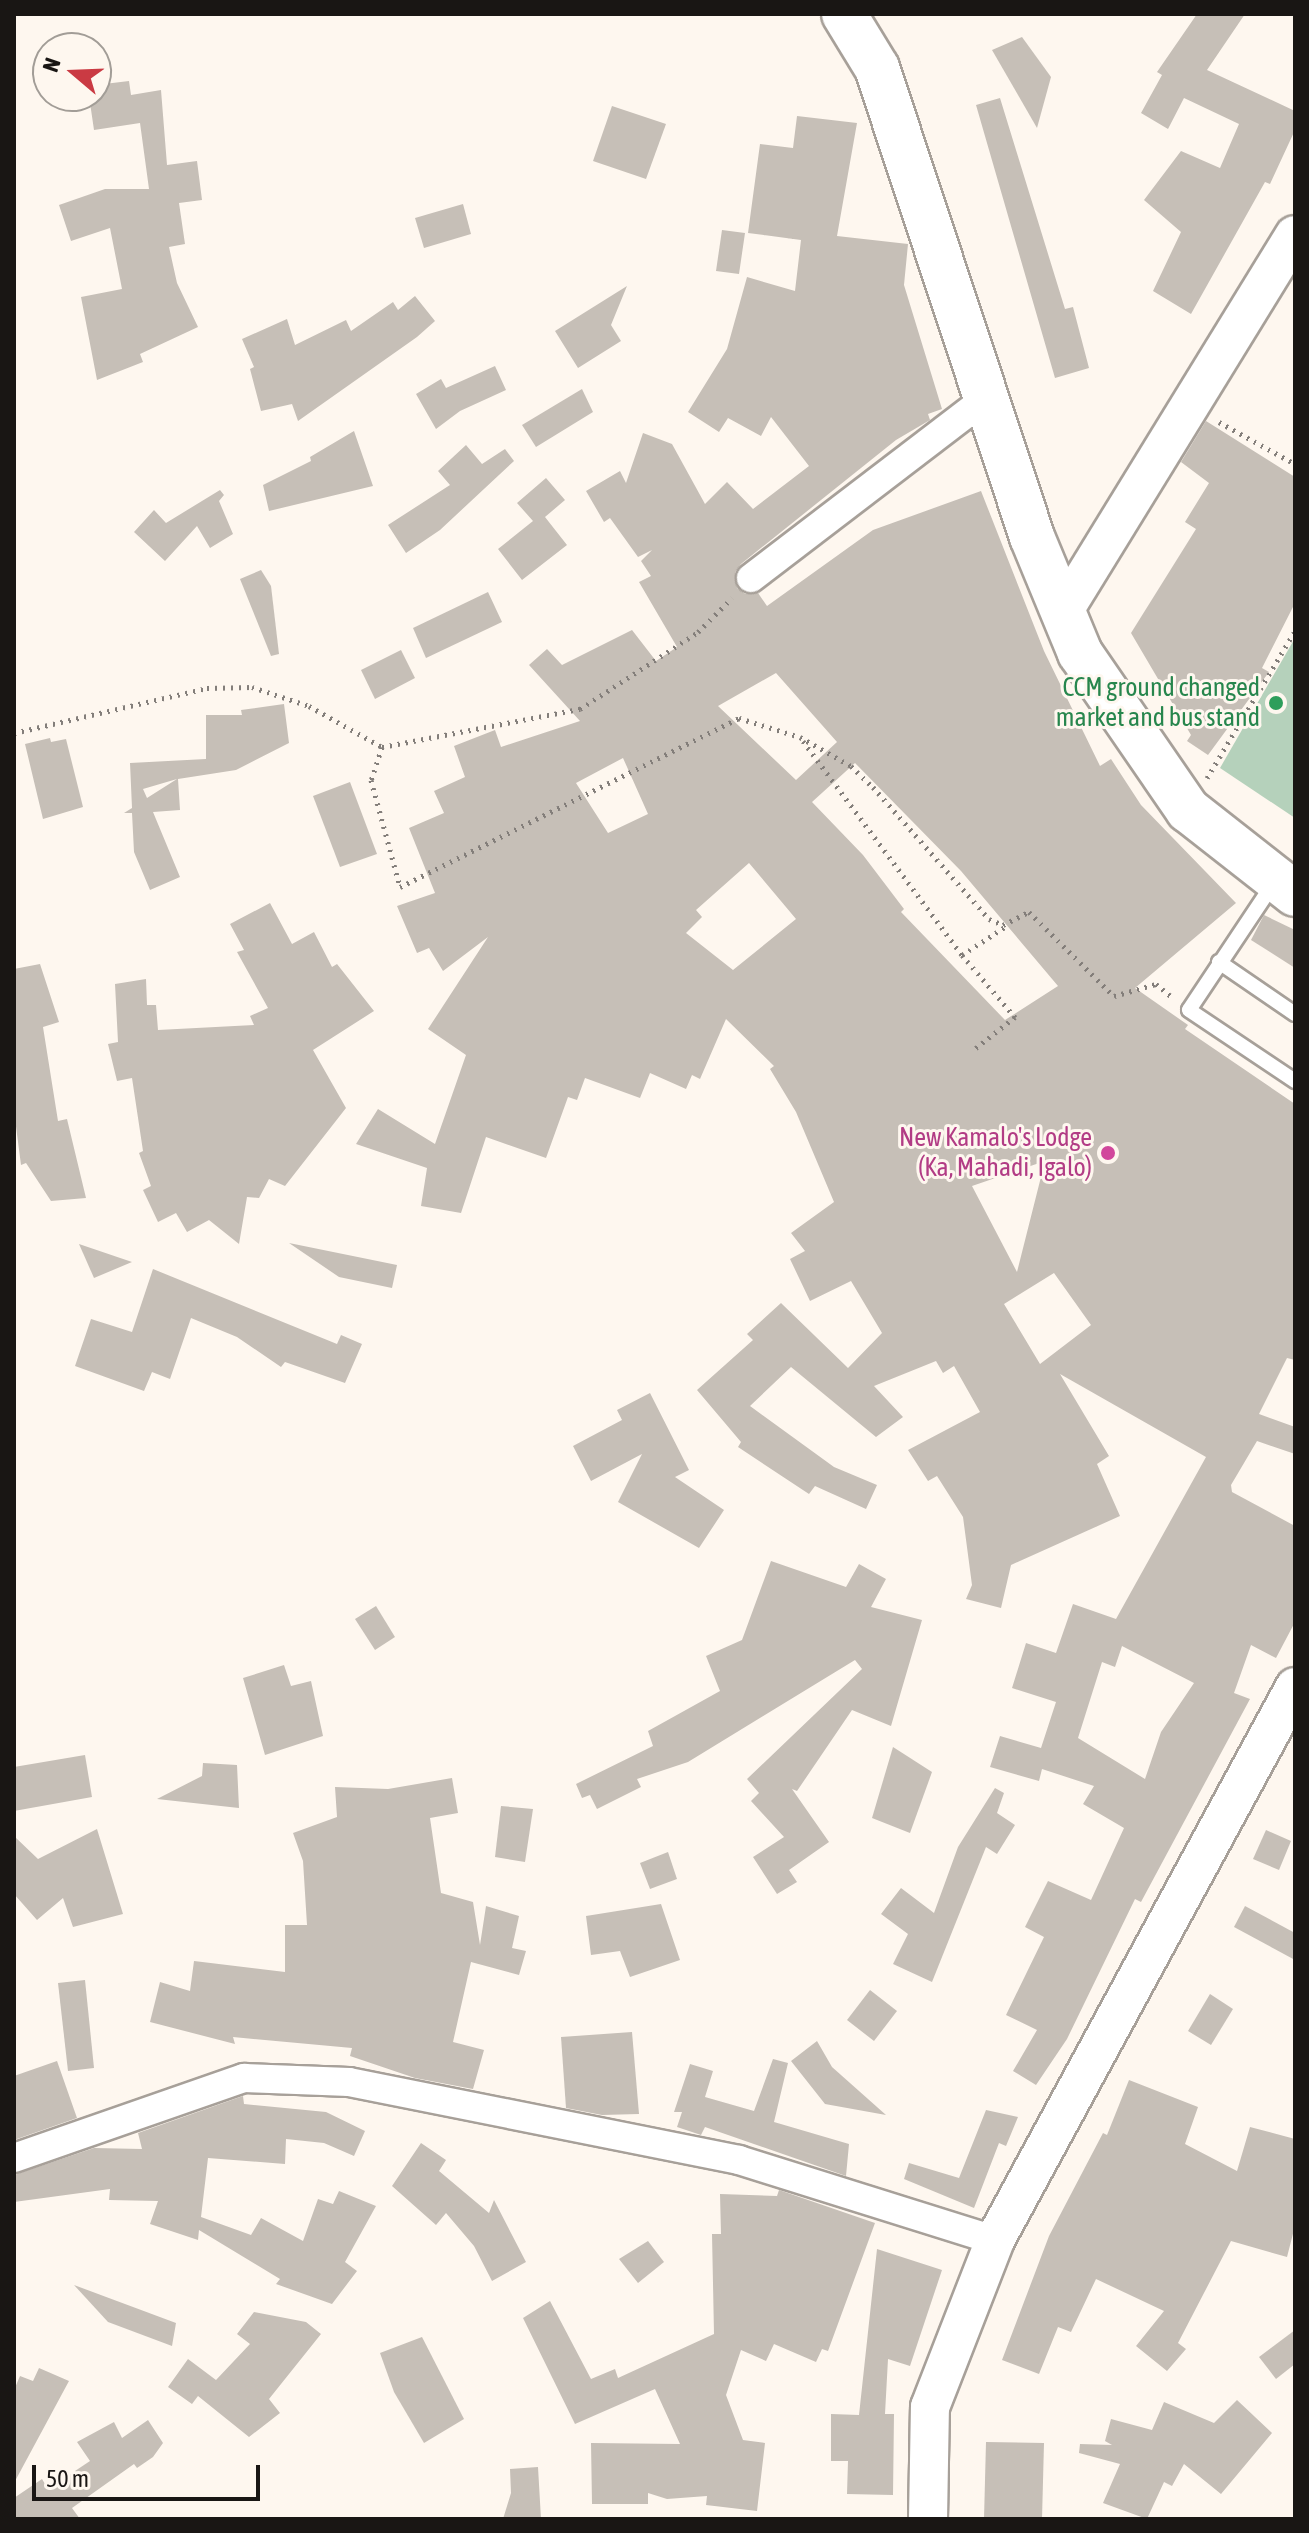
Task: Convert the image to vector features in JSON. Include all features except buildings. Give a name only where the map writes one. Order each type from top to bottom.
[{"type":"highway","points":[[844,14],[877,68],[984,400],[1032,537],[1080,653],[1188,810],[1284,888]]},
{"type":"street","points":[[1064,610],[1295,235]]},
{"type":"street","points":[[751,578],[984,400]]},
{"type":"street","points":[[928,2519],[930,2407],[995,2240],[1295,1687]]},
{"type":"street","points":[[14,2158],[244,2078],[349,2082],[739,2160],[995,2240]]},
{"type":"lane","points":[[1284,888],[1219,962],[1189,1010],[1295,1081]]},
{"type":"lane","points":[[1219,962],[1295,1014]]},
{"type":"path","points":[[1190,406],[1295,464]]},
{"type":"path","points":[[14,733],[207,688],[252,687],[309,706],[382,747],[580,709],[698,632],[751,578]]},
{"type":"path","points":[[1188,810],[1295,631]]},
{"type":"path","points":[[382,747],[371,780],[400,887],[739,718],[800,737],[862,777],[989,919],[1003,925],[1029,912]]},
{"type":"path","points":[[800,737],[962,955],[1015,1017],[972,1051]]},
{"type":"path","points":[[962,955],[1029,912]]},
{"type":"path","points":[[1029,912],[1114,996],[1156,984],[1189,1010]]},
{"type":"green space","name":"CCM ground changed market and bus stand","points":[[1295,638],[1295,818],[1220,768]]},
{"type":"place","name":"CCM ground changed market and bus stand","points":[[1276,703]]},
{"type":"place","name":"New Kamalo's Lodge (Ka, Mahadi, Igalo)","points":[[1108,1153]]}]
